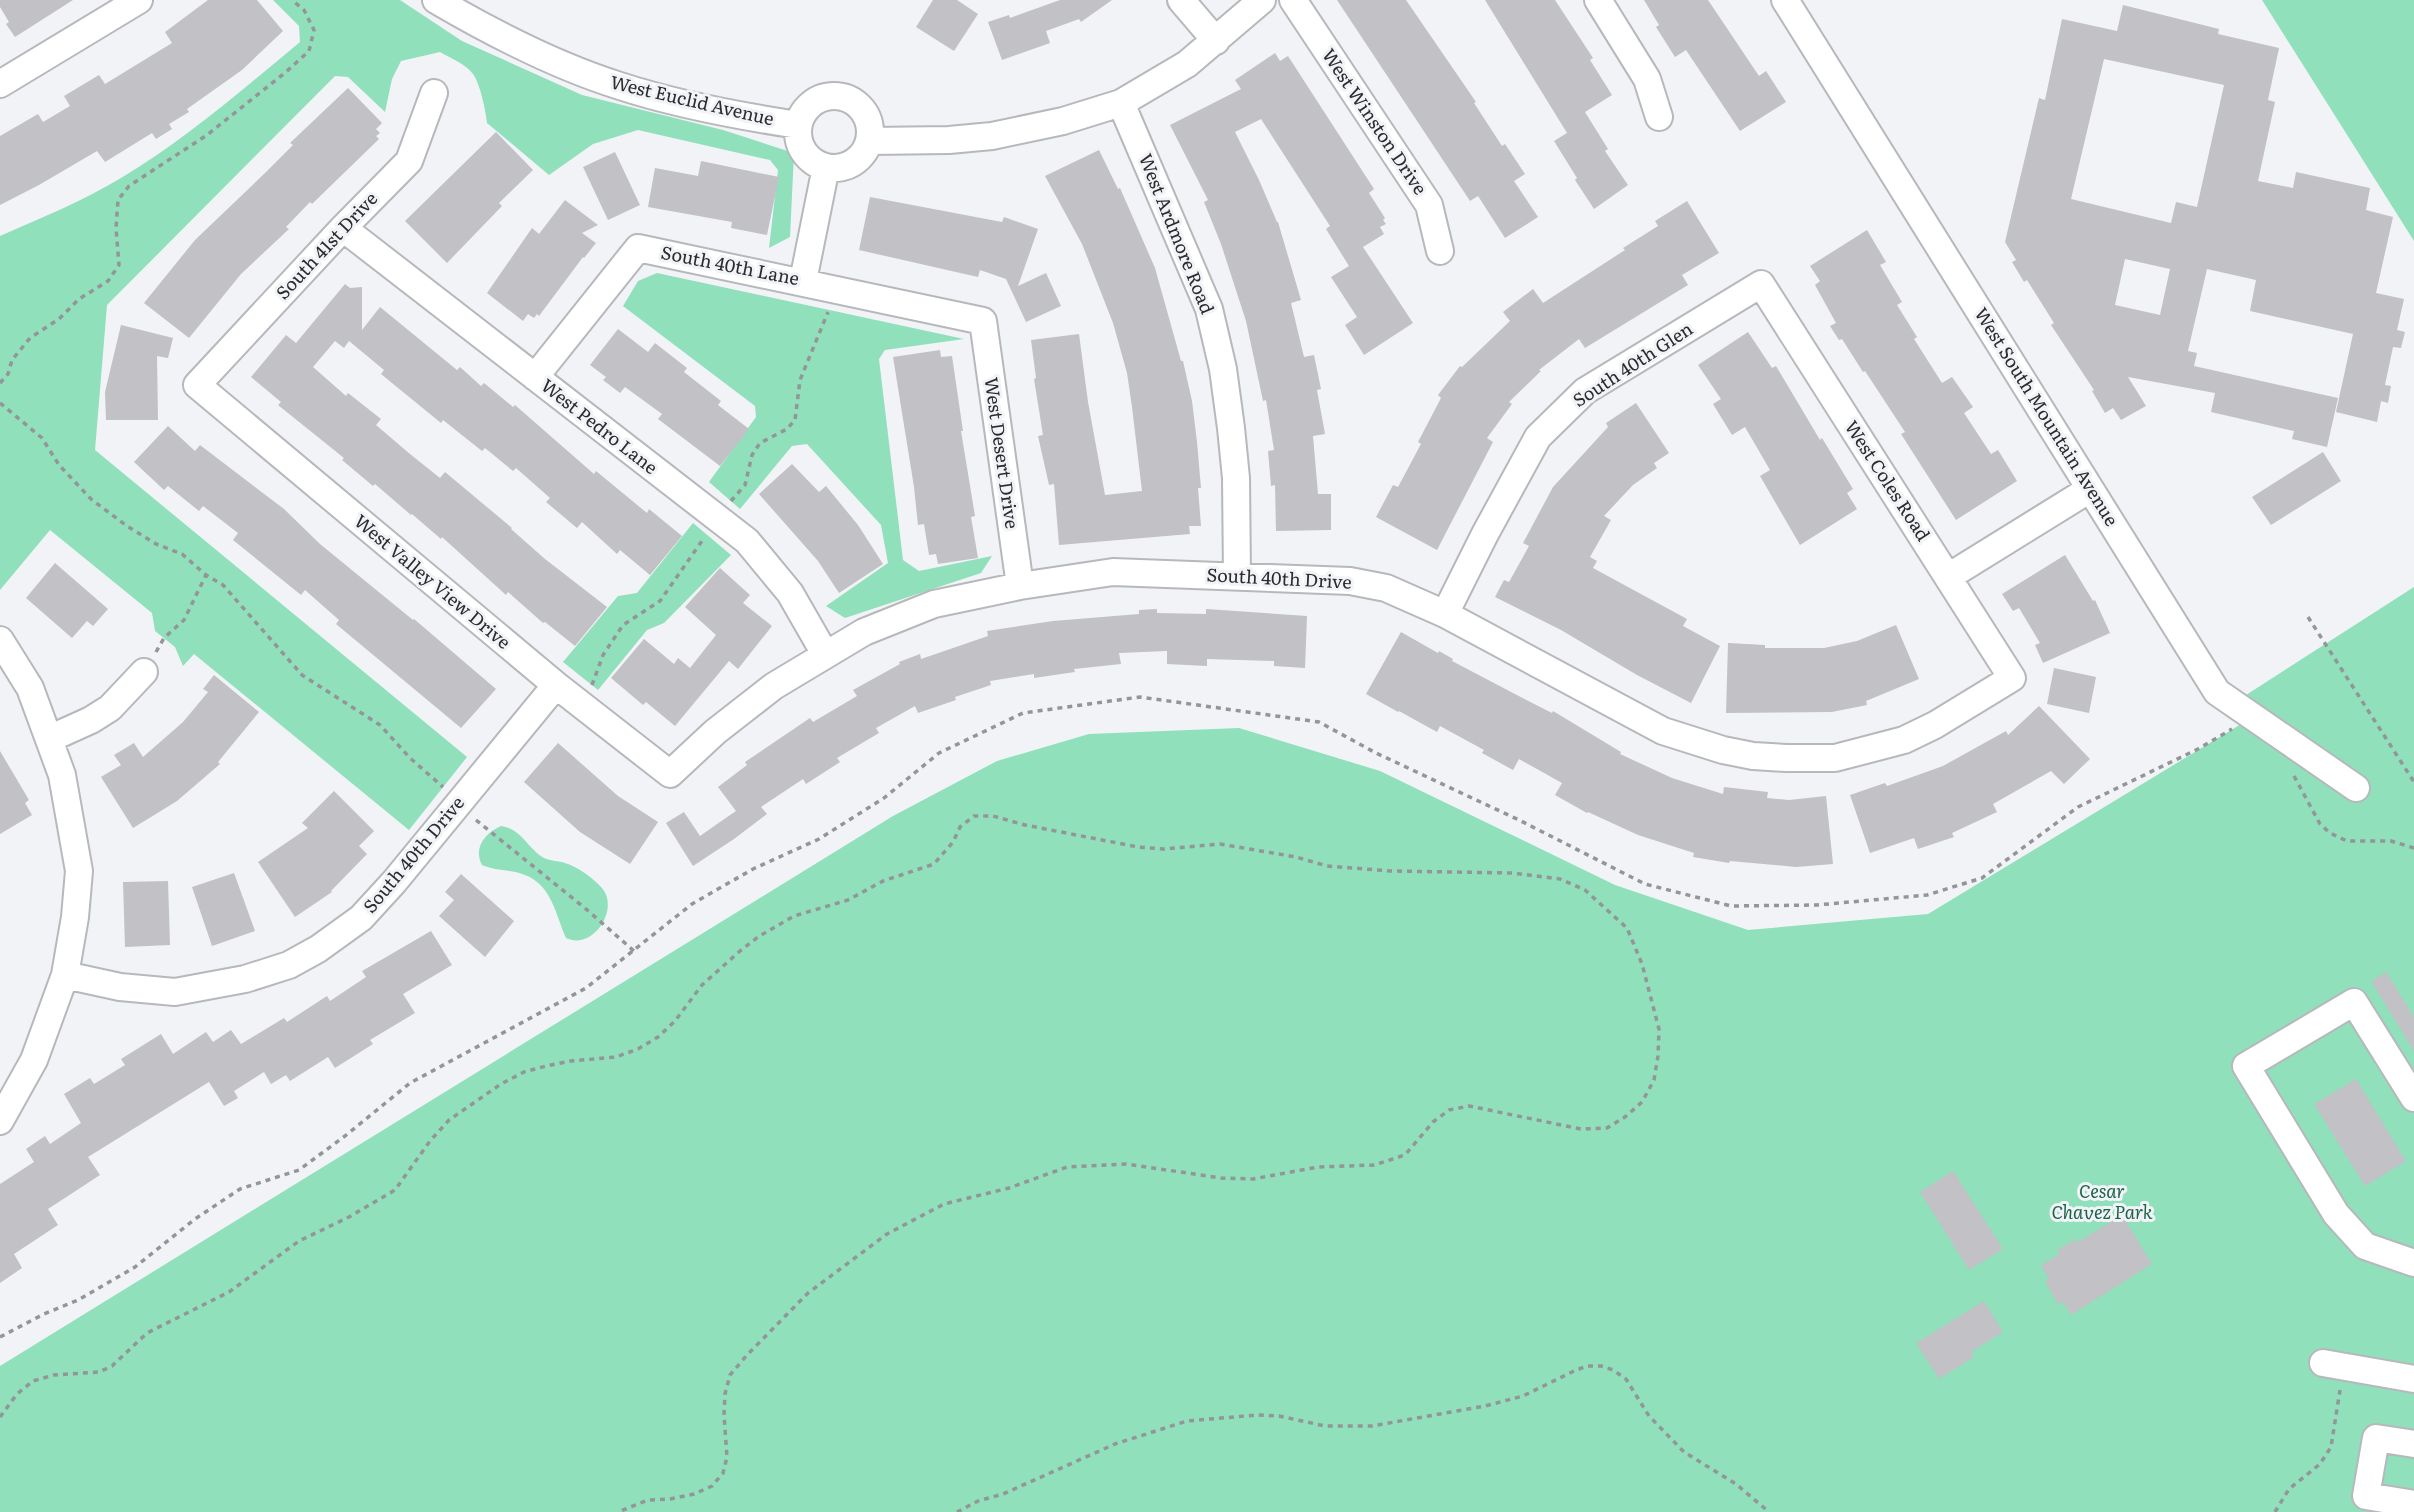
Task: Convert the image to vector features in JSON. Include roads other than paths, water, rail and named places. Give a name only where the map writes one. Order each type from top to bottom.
[{"type":"street","name":"West Euclid Avenue","points":[[436,0],[509,41],[620,86],[737,116],[799,125]]},
{"type":"street","points":[[1181,0],[1216,41]]},
{"type":"street","points":[[803,281],[826,167],[848,165],[864,151],[869,141],[949,140],[992,136],[1063,121],[1121,103],[1187,64],[1262,0]]},
{"type":"street","name":"West Winston Drive","points":[[1293,0],[1429,205],[1440,251]]},
{"type":"street","points":[[1598,0],[1647,79],[1659,117]]},
{"type":"street","name":"West South Mountain Avenue","points":[[1785,0],[2217,692],[2245,727],[2356,788]]},
{"type":"street","points":[[0,84],[136,1]]},
{"type":"street","name":"South 41st Drive","points":[[197,385],[409,161],[434,93]]},
{"type":"street","name":"West Euclid Avenue","points":[[826,167],[816,163],[801,147],[799,125],[802,114],[819,99],[842,97],[861,108],[870,130],[869,141]]},
{"type":"street","name":"West Ardmore Road","points":[[1121,103],[1209,309],[1223,369],[1231,428],[1236,478],[1237,576]]},
{"type":"street","name":"West Pedro Lane","points":[[343,228],[747,541],[790,593],[825,654]]},
{"type":"street","name":"South 40th Lane","points":[[535,377],[638,248],[983,321]]},
{"type":"street","name":"West Coles Road","points":[[1761,284],[2012,678]]},
{"type":"street","name":"South 40th Glen","points":[[1445,614],[1538,437],[1585,391],[1761,284]]},
{"type":"street","name":"West Desert Drive","points":[[983,321],[1020,586]]},
{"type":"street","name":"West Valley View Drive","points":[[197,385],[556,685],[670,775]]},
{"type":"street","points":[[1948,577],[2090,489]]},
{"type":"street","name":"South 40th Drive","points":[[670,775],[715,732],[774,686],[864,632],[934,604],[1020,586],[1112,572],[1350,581],[1386,588],[1445,614],[1663,731],[1723,750],[1753,756],[1835,758],[1905,740],[2012,678]]},
{"type":"street","points":[[0,640],[30,688],[62,775],[79,871],[75,917],[65,975],[34,1060],[1,1117]]},
{"type":"street","points":[[49,739],[110,708],[144,672]]},
{"type":"street","name":"South 40th Drive","points":[[65,975],[120,987],[175,992],[245,979],[289,965],[318,949],[361,918],[394,882],[556,685]]},
{"type":"street","points":[[2414,1098],[2354,1002],[2246,1066],[2336,1214],[2365,1247],[2414,1263]]},
{"type":"street","points":[[2335,1366],[2414,1380]]},
{"type":"street","points":[[2414,1444],[2376,1438],[2366,1496],[2414,1504]]},
{"type":"park label","name":"Cesar Chavez Park","points":[[2102,1202]]}]
